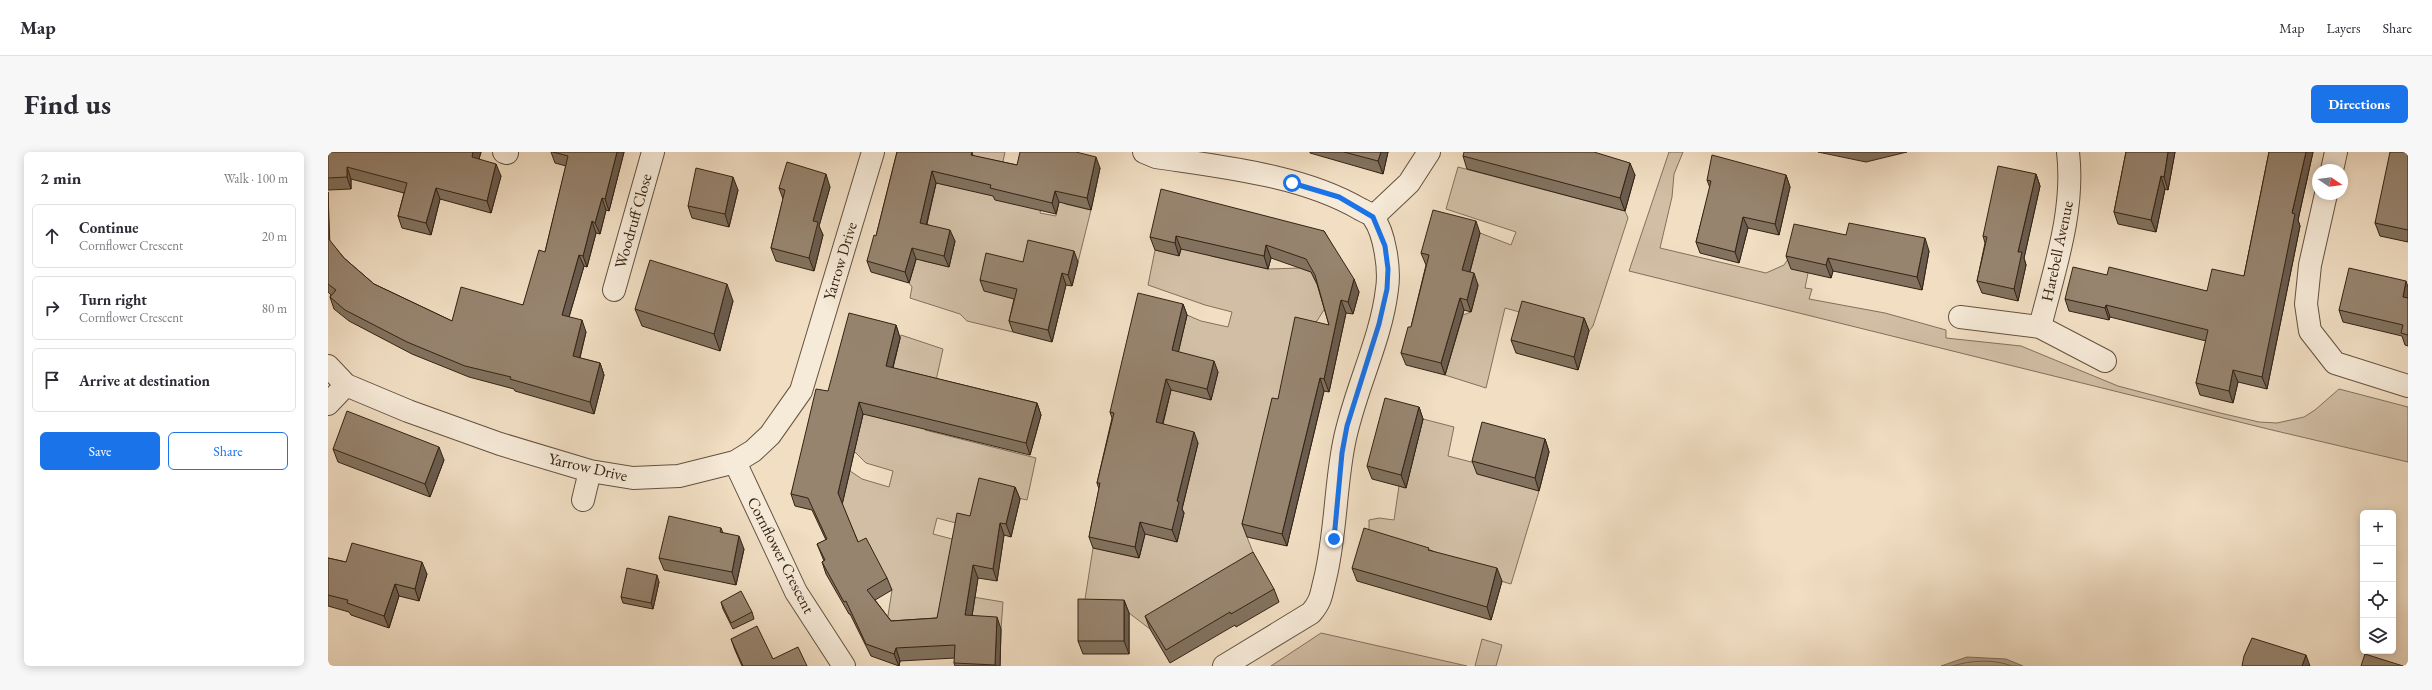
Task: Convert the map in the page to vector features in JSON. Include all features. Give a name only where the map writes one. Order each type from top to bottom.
[{"type":"street","name":"Woodruff Close","points":[[614,290],[653,152]]},
{"type":"street","name":"Yarrow Drive","points":[[328,366],[346,385],[408,411],[500,444],[590,471],[633,478],[679,476],[735,462],[753,451],[770,435],[801,391],[872,152]]},
{"type":"street","points":[[1144,152],[1156,157],[1233,169],[1292,183],[1339,197],[1373,217],[1385,246],[1388,269],[1387,289],[1379,324],[1347,426],[1342,453],[1334,539],[1320,602],[1311,614],[1224,666]]},
{"type":"street","points":[[1373,217],[1409,183],[1429,152]]},
{"type":"street","name":"Harebell Avenue","points":[[2040,326],[2068,208],[2070,169],[2068,152]]},
{"type":"street","points":[[2333,164],[2336,152]]},
{"type":"street","points":[[2325,200],[2310,265],[2306,304],[2310,331],[2335,363],[2408,386]]},
{"type":"street","points":[[1960,317],[2040,326],[2105,361]]},
{"type":"street","points":[[328,404],[346,385]]},
{"type":"street","name":"Cornflower Crescent","points":[[735,462],[796,592],[844,666]]},
{"type":"street","points":[[583,500],[590,471]]},
{"type":"shaded area","points":[[947,152],[1005,152],[995,199],[1046,187],[1040,213],[1056,216],[1061,190],[1065,204],[1091,210],[1078,262],[1021,301],[1013,332],[967,321],[960,314],[910,298],[912,287],[909,283],[917,257],[924,261],[949,267],[925,230],[937,180],[942,184],[969,190]]},
{"type":"shaded area","points":[[1669,152],[1683,152],[1674,174],[1672,197],[1660,248],[1766,273],[1784,265],[1790,256],[1808,273],[1805,288],[1812,289],[1809,299],[1885,313],[1946,330],[1946,338],[2021,346],[2118,386],[2259,422],[2277,423],[2304,417],[2315,410],[2339,389],[2408,407],[2408,462],[2272,430],[1629,271]]},
{"type":"shaded area","points":[[1458,167],[1625,211],[1628,218],[1593,326],[1589,331],[1505,308],[1486,388],[1445,375],[1463,315],[1471,312],[1478,286],[1468,277],[1480,233],[1511,245],[1516,232],[1446,209]]},
{"type":"shaded area","points":[[1184,235],[1211,256],[1268,269],[1300,268],[1311,272],[1319,288],[1325,308],[1317,321],[1300,330],[1247,537],[1258,565],[1150,629],[1129,613],[1083,612],[1093,548],[1139,558],[1145,533],[1177,541],[1158,507],[1160,435],[1171,389],[1211,400],[1176,363],[1187,315],[1201,321],[1228,327],[1232,312],[1205,305],[1148,285],[1155,250],[1179,255]]},
{"type":"shaded area","points":[[901,335],[943,349],[925,430],[1036,458],[1027,500],[983,490],[975,528],[937,518],[933,534],[960,541],[949,593],[1003,602],[1001,629],[887,622],[892,590],[839,517],[850,471],[862,479],[889,487],[893,471],[866,463],[854,451],[864,411],[870,415],[895,422],[879,375],[895,359]]},
{"type":"shaded area","points":[[1423,419],[1454,427],[1448,456],[1479,464],[1539,491],[1511,584],[1439,564],[1369,541],[1369,520],[1379,518],[1394,520],[1399,486],[1405,488]]},
{"type":"shaded area","points":[[1321,633],[1467,666],[1271,666]]},
{"type":"shaded area","points":[[1482,639],[1502,645],[1496,666],[1475,666]]},
{"type":"water","points":[[1967,657],[2006,659],[2023,666],[1941,666]]},
{"type":"building","points":[[328,152],[473,152],[472,157],[496,164],[487,201],[436,188],[426,223],[398,216],[407,183],[347,167],[347,177],[328,178]]},
{"type":"building","points":[[553,152],[617,152],[605,199],[602,198],[595,223],[592,221],[583,256],[579,255],[562,315],[582,320],[573,356],[600,363],[590,402],[510,379],[511,377],[465,366],[407,342],[345,310],[330,297],[336,290],[328,284],[328,238],[344,258],[374,284],[452,321],[461,287],[523,305],[539,250],[545,252],[568,156]]},
{"type":"building","points":[[897,152],[972,152],[971,155],[1017,165],[1020,152],[1076,152],[1096,157],[1087,198],[1055,191],[1052,203],[990,188],[991,185],[932,171],[920,223],[950,230],[944,256],[912,248],[905,272],[867,261],[874,235],[876,236]]},
{"type":"building","points":[[1344,152],[1381,152],[1378,161]]},
{"type":"building","points":[[1464,152],[1594,152],[1630,163],[1620,198],[1463,156]]},
{"type":"building","points":[[2126,152],[2168,152],[2164,177],[2161,176],[2151,220],[2114,212]]},
{"type":"building","points":[[2269,152],[2306,152],[2292,213],[2295,214],[2262,377],[2233,370],[2229,391],[2196,383],[2208,330],[2106,305],[2105,308],[2065,299],[2073,267],[2107,275],[2109,267],[2207,291],[2212,269],[2244,276]]},
{"type":"building","points":[[2390,152],[2408,152],[2408,230],[2375,223]]},
{"type":"building","points":[[1712,155],[1786,175],[1775,224],[1743,217],[1735,252],[1696,242],[1711,181],[1707,180]]},
{"type":"building","points":[[787,162],[826,174],[813,221],[818,222],[809,258],[771,248],[785,190],[779,188]]},
{"type":"building","points":[[1998,166],[2036,174],[2018,252],[2022,252],[2014,289],[1977,281],[1987,237],[1983,236]]},
{"type":"building","points":[[696,168],[733,177],[725,214],[688,206]]},
{"type":"building","points":[[1161,189],[1324,231],[1354,279],[1348,302],[1341,300],[1324,379],[1320,378],[1282,534],[1242,524],[1272,398],[1278,399],[1295,317],[1329,325],[1315,275],[1306,259],[1266,245],[1264,256],[1176,236],[1175,243],[1150,237]]},
{"type":"building","points":[[1433,210],[1476,221],[1462,270],[1474,273],[1467,300],[1460,298],[1441,363],[1401,353],[1408,327],[1411,327],[1429,255],[1421,253]]},
{"type":"building","points":[[1849,223],[1925,238],[1917,277],[1828,258],[1826,265],[1786,256],[1794,224],[1846,235]]},
{"type":"building","points":[[1028,240],[1074,251],[1068,275],[1062,273],[1048,330],[1009,321],[1017,289],[980,280],[986,253],[1023,262]]},
{"type":"building","points":[[650,260],[727,284],[714,334],[635,309]]},
{"type":"building","points":[[2349,268],[2406,281],[2403,297],[2408,298],[2408,335],[2401,333],[2403,325],[2339,310]]},
{"type":"building","points":[[1138,293],[1183,304],[1172,350],[1214,361],[1207,389],[1166,379],[1156,422],[1194,432],[1177,501],[1179,502],[1172,530],[1140,522],[1135,547],[1089,537],[1100,483],[1097,483],[1114,413],[1110,412]]},
{"type":"building","points":[[1522,301],[1584,318],[1574,357],[1511,340]]},
{"type":"building","points":[[849,313],[896,325],[886,366],[1037,403],[1026,443],[859,402],[838,493],[858,542],[866,538],[887,578],[867,590],[891,621],[937,618],[957,513],[970,516],[979,478],[1015,487],[1006,524],[1000,523],[993,569],[973,565],[965,615],[997,617],[995,665],[954,663],[955,645],[896,648],[894,654],[866,644],[846,601],[844,602],[822,562],[825,560],[817,544],[827,539],[808,498],[791,494],[816,389],[828,391]]},
{"type":"building","points":[[1385,398],[1419,407],[1401,475],[1367,466]]},
{"type":"building","points":[[347,411],[439,447],[425,484],[333,449]]},
{"type":"building","points":[[1482,422],[1545,439],[1535,478],[1472,461]]},
{"type":"building","points":[[669,516],[721,528],[720,532],[739,536],[732,572],[659,558]]},
{"type":"building","points":[[1364,528],[1429,548],[1428,550],[1497,568],[1487,607],[1352,568]]},
{"type":"building","points":[[352,543],[422,562],[415,589],[395,584],[384,616],[347,603],[348,600],[328,595],[328,558],[346,562]]},
{"type":"building","points":[[1253,552],[1274,589],[1231,614],[1230,612],[1166,650],[1145,616]]},
{"type":"building","points":[[627,568],[657,575],[651,603],[621,597]]},
{"type":"building","points":[[741,591],[752,612],[731,623],[721,602]]},
{"type":"building","points":[[1078,599],[1124,600],[1124,641],[1078,641]]},
{"type":"building","points":[[757,626],[773,659],[798,647],[807,666],[743,666],[731,639]]},
{"type":"building","points":[[2252,638],[2306,655],[2302,666],[2242,666],[2244,656]]},
{"type":"building","points":[[2365,654],[2403,666],[2361,666]]},
{"type":"route","points":[[1292,183],[1339,197],[1373,217],[1385,246],[1388,269],[1387,289],[1379,324],[1347,426],[1342,453],[1334,539]]}]
